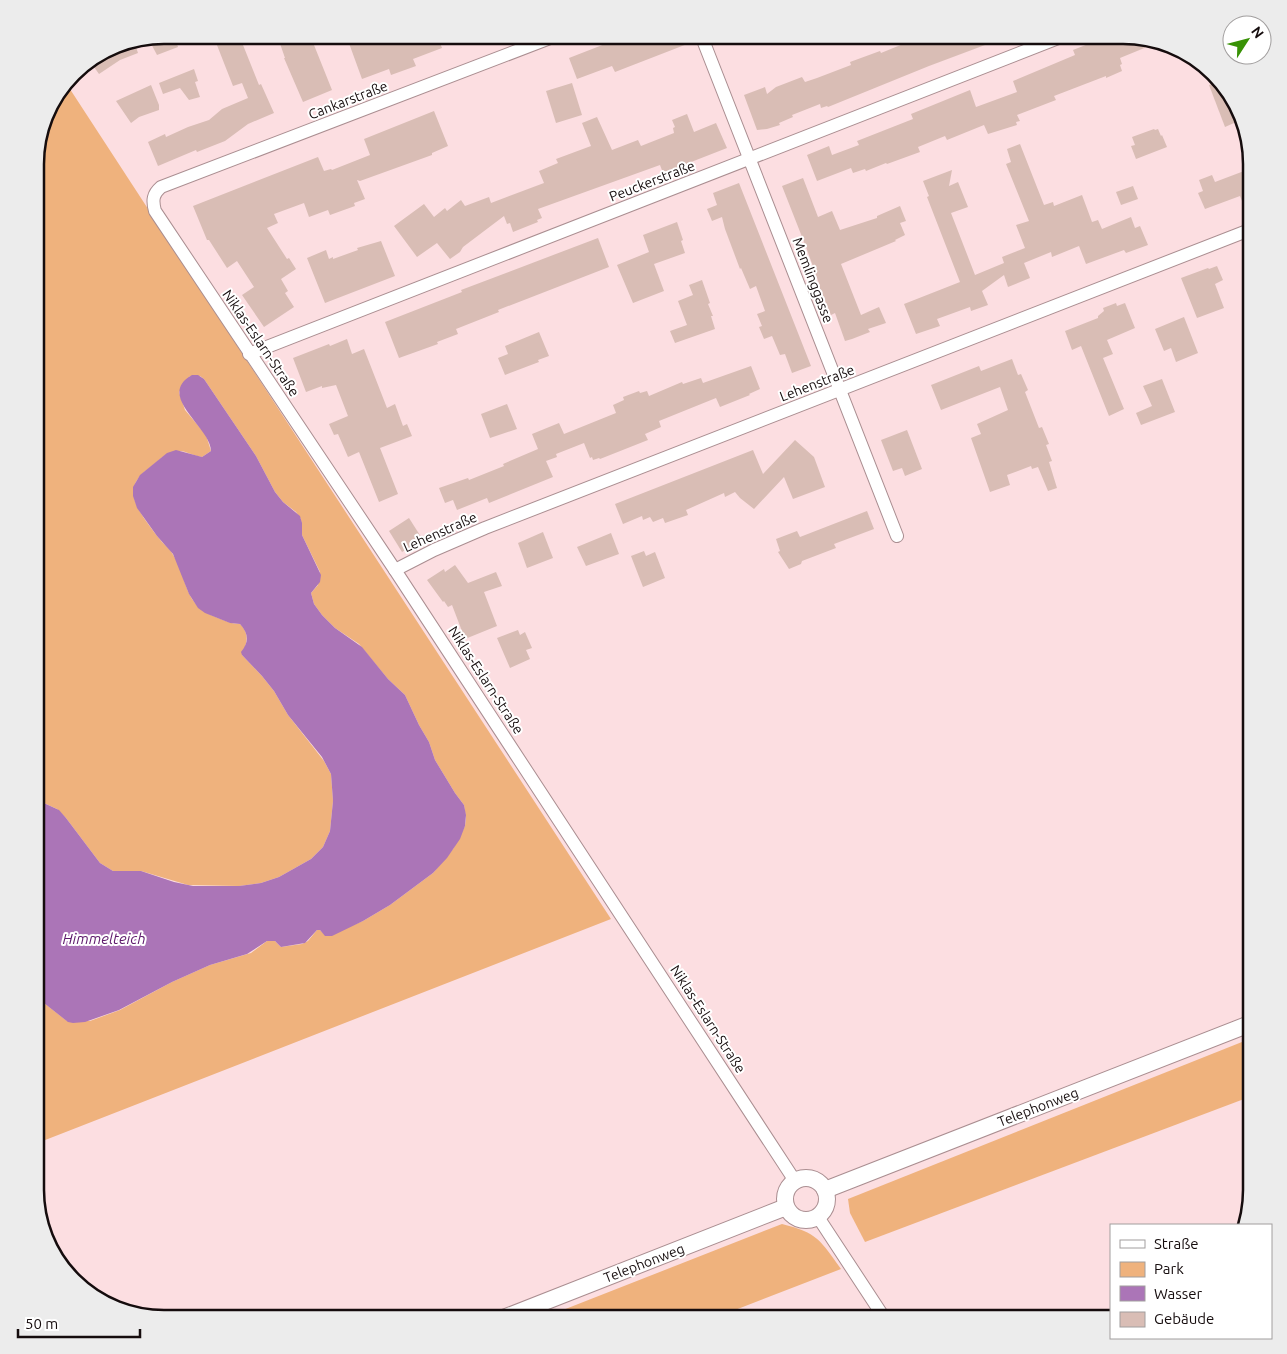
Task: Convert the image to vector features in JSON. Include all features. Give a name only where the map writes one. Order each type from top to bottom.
[{"type":"street","name":"Cankarstraße","points":[[153,197],[161,188],[535,44]]},
{"type":"street","name":"Memlinggasse","points":[[705,44],[898,536]]},
{"type":"street","name":"Peuckerstraße","points":[[250,354],[1043,44]]},
{"type":"street","name":"Niklas-Eslarn-Straße","points":[[153,197],[155,210],[395,570],[795,1181]]},
{"type":"street","name":"Lehenstraße","points":[[395,570],[434,550],[485,528],[1243,233]]},
{"type":"street","name":"Telephonweg","points":[[825,1190],[1243,1027]]},
{"type":"street","points":[[801,1178],[815,1180],[825,1190],[826,1205],[818,1216],[804,1220],[796,1218],[786,1207],[786,1192],[795,1181],[801,1178]]},
{"type":"street","name":"Telephonweg","points":[[524,1310],[786,1207]]},
{"type":"street","points":[[818,1216],[879,1310]]},
{"type":"green space","points":[[70,90],[611,919],[44,1140],[44,1003],[67,1021],[90,1021],[120,1010],[172,982],[210,965],[251,953],[267,941],[275,941],[281,947],[302,944],[308,941],[317,930],[324,934],[363,921],[390,905],[433,873],[453,849],[465,826],[464,805],[435,760],[429,742],[405,695],[388,679],[359,644],[335,628],[314,604],[311,593],[318,585],[320,572],[302,535],[301,519],[275,492],[256,456],[204,379],[200,376],[190,376],[179,392],[185,410],[206,435],[211,451],[202,457],[180,451],[166,454],[136,481],[133,494],[137,507],[146,521],[178,563],[192,599],[206,612],[229,622],[240,624],[245,631],[247,639],[242,655],[274,691],[288,715],[324,761],[331,774],[333,801],[330,831],[323,847],[311,859],[279,877],[261,883],[239,886],[188,885],[141,871],[113,871],[100,863],[57,809],[44,803],[44,156],[53,118]]},
{"type":"green space","points":[[1243,1042],[1243,1099],[865,1242],[850,1213],[848,1199]]},
{"type":"green space","points":[[782,1224],[794,1227],[817,1239],[823,1244],[841,1269],[735,1310],[563,1310]]},
{"type":"water","name":"Himmelteich","points":[[192,375],[198,375],[204,379],[256,456],[275,492],[283,502],[300,516],[302,535],[321,575],[320,582],[311,593],[314,604],[335,628],[362,647],[388,679],[405,695],[429,742],[435,760],[464,805],[466,815],[465,826],[460,839],[447,858],[433,873],[390,905],[363,921],[332,936],[325,936],[320,930],[317,930],[305,943],[281,947],[275,941],[267,941],[247,954],[210,965],[172,982],[119,1010],[85,1022],[73,1023],[68,1022],[44,1003],[44,803],[59,810],[100,863],[113,871],[141,871],[193,886],[239,886],[261,883],[279,877],[311,859],[323,847],[330,831],[333,801],[331,774],[322,757],[288,715],[274,691],[242,655],[241,652],[247,638],[240,624],[230,623],[205,613],[198,608],[189,594],[173,554],[157,536],[137,508],[133,496],[133,487],[140,475],[167,453],[176,450],[202,457],[211,451],[209,442],[182,402],[179,392],[182,383]]},
{"type":"building","points":[[177,44],[178,47],[157,55],[152,45]]},
{"type":"building","points":[[217,44],[243,44],[259,85],[261,84],[274,113],[248,124],[225,141],[197,152],[196,150],[158,166],[148,142],[165,134],[166,137],[209,120],[222,109],[248,98],[242,83],[233,86]]},
{"type":"building","points":[[280,44],[314,44],[332,90],[303,102]]},
{"type":"building","points":[[349,44],[440,44],[442,48],[413,59],[416,66],[391,75],[389,69],[362,79]]},
{"type":"building","points":[[605,44],[687,44],[615,72],[612,66],[577,79],[569,58]]},
{"type":"building","points":[[903,44],[988,44],[828,107],[821,108],[820,104],[792,115],[793,117],[779,123],[780,125],[757,130],[744,95],[765,87],[767,94],[776,87],[802,77],[805,82],[851,65],[850,62],[880,51],[881,53]]},
{"type":"building","points":[[1088,44],[1131,44],[1148,46],[1120,58],[1122,71],[1054,96],[1056,100],[1017,115],[1020,121],[1016,122],[1017,125],[988,134],[984,125],[947,140],[945,136],[918,147],[920,152],[887,164],[853,173],[851,168],[817,181],[807,155],[829,146],[832,155],[859,145],[857,141],[913,119],[911,114],[970,90],[976,107],[1017,92],[1013,81],[1075,55],[1073,50]]},
{"type":"building","points":[[136,47],[138,53],[120,60],[99,74],[94,67],[97,64],[118,53]]},
{"type":"building","points":[[194,69],[198,81],[195,82],[200,97],[189,100],[180,88],[163,94],[159,83]]},
{"type":"building","points":[[572,83],[582,115],[556,123],[546,91]]},
{"type":"building","points":[[1212,84],[1223,97],[1236,122],[1225,127],[1209,85]]},
{"type":"building","points":[[151,85],[159,105],[159,110],[139,117],[131,123],[116,101]]},
{"type":"building","points":[[434,111],[448,146],[432,153],[432,155],[360,181],[357,180],[365,199],[354,203],[355,206],[330,215],[328,210],[309,217],[304,203],[274,214],[278,223],[267,228],[287,259],[289,258],[296,269],[281,279],[288,291],[285,293],[294,307],[264,327],[242,295],[254,287],[237,261],[227,268],[209,240],[207,240],[193,206],[318,157],[324,171],[332,170],[370,155],[364,139]]},
{"type":"building","points":[[687,114],[694,132],[716,123],[727,148],[663,173],[660,165],[538,209],[542,218],[537,220],[538,222],[513,232],[510,223],[507,224],[504,216],[450,259],[437,243],[417,257],[394,226],[424,204],[434,217],[445,208],[447,211],[461,200],[465,206],[489,197],[491,203],[544,183],[539,171],[558,163],[556,159],[591,146],[582,123],[597,117],[612,150],[638,140],[641,146],[674,133],[673,128],[675,127],[672,120]]},
{"type":"building","points":[[1158,129],[1167,147],[1136,159],[1131,146],[1135,145],[1132,137]]},
{"type":"building","points":[[1020,144],[1044,205],[1053,202],[1054,206],[1082,195],[1092,222],[1098,220],[1102,229],[1131,217],[1135,228],[1140,226],[1148,245],[1126,253],[1124,250],[1086,264],[1079,246],[1052,257],[1051,252],[1024,263],[1030,278],[1008,287],[1004,275],[982,291],[988,305],[971,311],[970,307],[937,319],[940,326],[916,334],[904,304],[960,282],[927,197],[929,196],[923,181],[952,170],[949,186],[958,182],[968,207],[951,213],[975,275],[1004,263],[1002,257],[1025,248],[1016,225],[1029,221],[1006,164],[1011,162],[1007,149]]},
{"type":"building","points":[[1243,171],[1243,204],[1240,196],[1205,209],[1198,193],[1203,191],[1199,180],[1212,175],[1215,182]]},
{"type":"building","points":[[803,178],[818,217],[832,211],[840,230],[877,218],[877,216],[900,206],[906,221],[900,223],[905,235],[896,241],[841,264],[861,315],[879,307],[886,323],[868,329],[870,332],[845,341],[835,313],[831,315],[819,286],[782,186]]},
{"type":"building","points":[[739,183],[811,366],[792,373],[785,354],[780,355],[772,336],[764,339],[759,327],[762,326],[757,314],[765,311],[756,286],[750,289],[740,269],[722,217],[712,221],[707,209],[717,205],[713,193]]},
{"type":"building","points":[[1133,186],[1138,199],[1121,205],[1116,192]]},
{"type":"building","points":[[677,222],[685,253],[654,264],[664,291],[633,303],[617,265],[649,252],[643,235]]},
{"type":"building","points":[[598,238],[609,267],[498,310],[499,312],[456,329],[458,334],[437,342],[438,344],[399,358],[385,322],[462,292],[461,290]]},
{"type":"building","points":[[381,241],[395,276],[325,303],[307,258],[326,250],[329,259],[333,257],[333,259],[358,250],[357,248]]},
{"type":"building","points":[[1217,266],[1223,280],[1215,284],[1224,308],[1197,318],[1181,278]]},
{"type":"building","points":[[702,280],[710,303],[708,304],[713,316],[711,316],[715,329],[675,343],[670,331],[687,325],[678,301],[693,295],[689,285]]},
{"type":"building","points":[[1116,303],[1117,306],[1125,303],[1135,328],[1107,340],[1113,354],[1103,358],[1124,409],[1109,416],[1081,346],[1072,350],[1065,331],[1098,318],[1104,311],[1103,308]]},
{"type":"building","points":[[1184,317],[1198,353],[1176,362],[1171,348],[1164,351],[1155,329]]},
{"type":"building","points":[[539,332],[549,356],[538,360],[539,362],[505,375],[498,358],[508,354],[505,346]]},
{"type":"building","points":[[347,339],[352,354],[364,349],[387,408],[395,404],[403,426],[407,424],[412,436],[380,448],[398,494],[379,502],[359,452],[348,457],[338,434],[334,435],[329,424],[348,416],[336,385],[322,388],[322,386],[306,392],[293,358]]},
{"type":"building","points":[[1012,359],[1018,375],[1021,374],[1028,390],[1025,392],[1039,428],[1042,427],[1049,444],[1046,445],[1052,461],[1049,462],[1057,488],[1048,491],[1038,467],[1032,469],[1031,466],[1007,475],[1010,485],[990,492],[971,438],[981,434],[977,424],[1008,410],[1000,387],[941,410],[931,385],[979,366],[981,371]]},
{"type":"building","points":[[751,366],[760,389],[750,395],[720,407],[716,398],[659,421],[661,427],[645,434],[648,440],[600,459],[593,460],[592,457],[590,458],[584,443],[556,454],[557,457],[546,461],[553,477],[489,503],[487,498],[457,510],[453,500],[445,503],[439,488],[468,478],[469,480],[504,466],[503,464],[538,449],[532,434],[559,423],[564,434],[616,413],[613,405],[624,400],[623,397],[639,391],[640,393],[647,391],[649,396],[682,382],[683,384],[701,378],[703,383]]},
{"type":"building","points":[[1162,379],[1175,412],[1141,425],[1136,413],[1152,406],[1143,386]]},
{"type":"building","points":[[507,404],[517,429],[490,438],[481,414]]},
{"type":"building","points":[[907,430],[922,469],[905,476],[902,468],[893,471],[881,440]]},
{"type":"building","points":[[795,440],[814,457],[825,487],[793,499],[784,477],[754,509],[735,492],[725,497],[724,493],[686,510],[688,515],[665,523],[663,518],[653,522],[650,517],[643,520],[642,516],[623,524],[615,504],[753,450],[763,474]]},
{"type":"building","points":[[867,511],[874,529],[834,544],[836,548],[802,561],[801,564],[789,569],[778,552],[780,551],[776,539],[797,531],[800,537]]},
{"type":"building","points":[[409,518],[423,540],[402,552],[389,531]]},
{"type":"building","points":[[543,532],[553,558],[527,568],[518,543]]},
{"type":"building","points":[[611,533],[619,554],[586,566],[577,547]]},
{"type":"building","points":[[644,551],[646,556],[655,552],[665,578],[643,587],[631,556]]},
{"type":"building","points":[[455,565],[468,583],[496,572],[502,586],[484,592],[497,626],[465,639],[452,605],[448,607],[443,602],[427,580],[444,569],[445,572]]},
{"type":"building","points":[[518,630],[520,635],[525,632],[532,648],[526,650],[530,659],[510,668],[497,638]]}]
